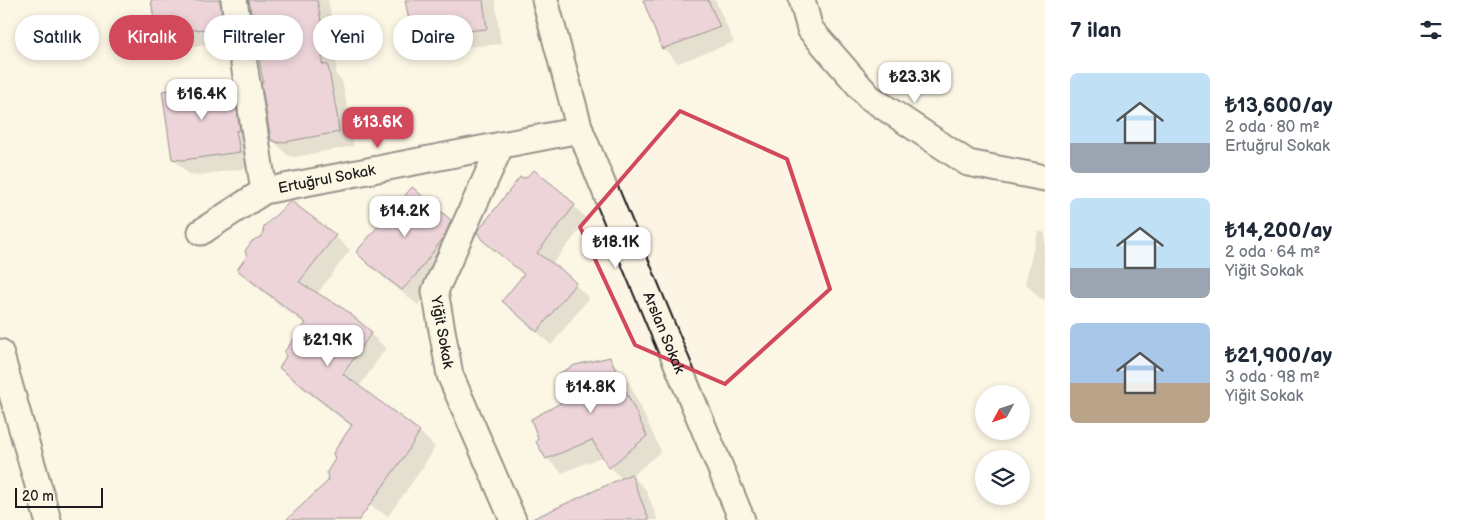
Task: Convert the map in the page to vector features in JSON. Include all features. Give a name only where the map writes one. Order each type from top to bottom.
[{"type":"street","points":[[234,0],[264,191]]},
{"type":"street","name":"Arslan Sokak","points":[[545,0],[580,130],[742,520]]},
{"type":"street","points":[[802,0],[810,30],[869,97],[968,163],[1045,178]]},
{"type":"street","name":"Ertuğrul Sokak","points":[[201,232],[264,191],[580,130]]},
{"type":"street","name":"Yiğit Sokak","points":[[501,146],[435,290],[450,375],[513,520]]},
{"type":"street","points":[[0,352],[48,520]]},
{"type":"highlighted area","points":[[680,111],[787,159],[830,289],[725,384],[635,345],[580,227]]},
{"type":"building","points":[[151,0],[220,0],[222,15],[204,15],[204,29],[194,30],[194,15],[153,15]]},
{"type":"building","points":[[249,0],[317,0],[320,15],[313,15],[313,60],[322,60],[322,64],[328,65],[339,132],[279,143],[271,140],[259,60],[303,60],[303,15],[252,15]]},
{"type":"building","points":[[405,0],[483,0],[487,29],[473,30],[473,15],[408,15]]},
{"type":"building","points":[[643,0],[708,0],[720,27],[662,49]]},
{"type":"building","points":[[233,84],[240,131],[236,130],[240,152],[183,160],[172,159],[162,91]]},
{"type":"building","points":[[534,170],[575,205],[537,253],[561,269],[576,283],[537,332],[502,301],[524,274],[482,240],[477,232],[520,177],[525,178]]},
{"type":"building","points":[[412,187],[451,220],[444,237],[416,275],[402,290],[356,252],[386,217],[385,214],[393,200],[403,198]]},
{"type":"building","points":[[291,201],[336,235],[299,282],[344,309],[372,332],[343,374],[420,431],[359,520],[286,520],[328,481],[327,472],[335,459],[333,453],[352,425],[279,368],[286,356],[284,352],[306,323],[237,270],[247,256],[245,251],[252,241],[262,236],[264,226]]},
{"type":"building","points":[[610,357],[647,436],[609,468],[592,440],[546,459],[536,442],[538,438],[531,419],[570,398],[560,373],[575,365]]},
{"type":"building","points":[[631,474],[649,520],[530,520]]}]
